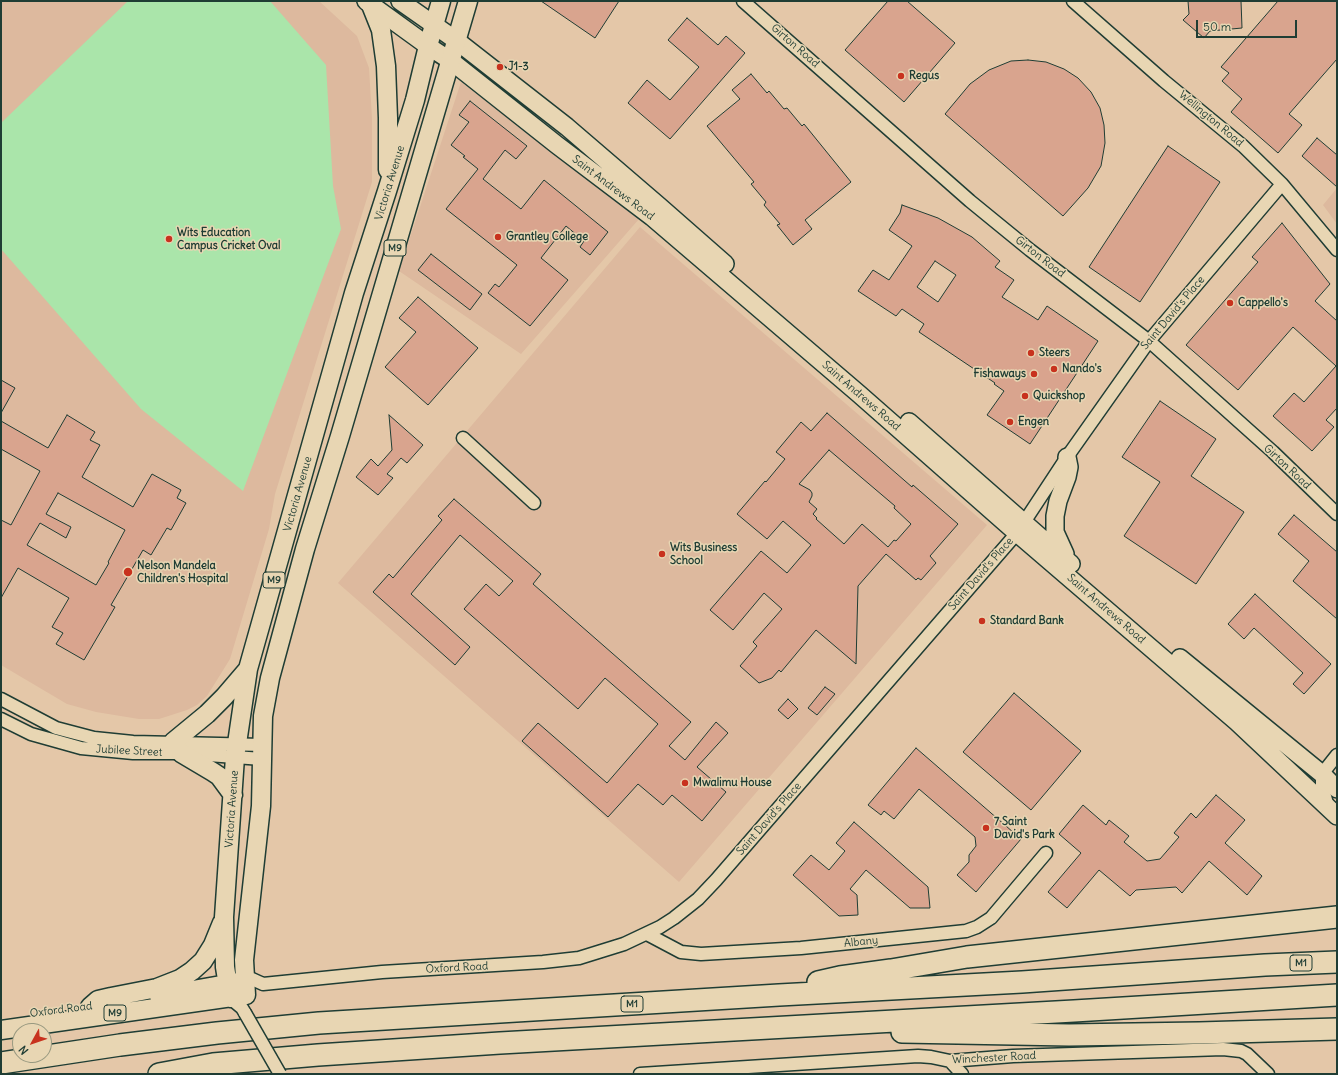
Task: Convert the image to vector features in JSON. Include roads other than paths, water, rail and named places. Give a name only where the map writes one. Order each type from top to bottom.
[{"type":"highway","points":[[779,995],[818,982],[840,977],[967,957],[1337,917]]},
{"type":"highway","points":[[1265,965],[1285,957],[1337,947]]},
{"type":"highway","name":"M1","points":[[1,1063],[120,1045],[210,1034],[319,1024],[779,995],[1022,982],[1265,965],[1337,962]]},
{"type":"highway","points":[[159,1074],[213,1064],[326,1055],[1337,995]]},
{"type":"highway","points":[[842,1024],[914,1033],[1069,1035],[1337,1029]]},
{"type":"main road","name":"Saint Andrews Road","points":[[400,1],[457,41],[607,161],[1021,528],[1237,722],[1333,811]]},
{"type":"main road","name":"Victoria Avenue","points":[[239,997],[226,967],[224,917],[236,751],[248,669],[354,293],[415,100],[441,1]]},
{"type":"main road","name":"Victoria Avenue","points":[[239,997],[261,806],[263,716],[270,678],[305,549],[340,436],[468,1]]},
{"type":"main road","name":"Saint Andrews Road","points":[[368,3],[451,61],[557,145],[658,222],[864,399],[1021,528],[1073,565],[1141,626],[1322,774],[1337,789]]},
{"type":"main road","points":[[368,3],[381,30],[386,66],[388,118],[387,191]]},
{"type":"main road","points":[[1067,457],[1069,467],[1058,501],[1055,516],[1055,532],[1063,551],[1073,565]]},
{"type":"main road","points":[[234,795],[219,776],[177,748],[248,669]]},
{"type":"main road","points":[[90,1007],[98,1000],[157,988],[180,979],[192,971],[205,957],[213,945],[224,917]]},
{"type":"main road","name":"Oxford Road","points":[[1,1019],[90,1007],[239,997]]},
{"type":"main road","name":"Oxford Road","points":[[1,1030],[239,997]]},
{"type":"street","name":"Girton Road","points":[[744,1],[970,201],[1030,250],[1148,341],[1273,452],[1337,514]]},
{"type":"street","name":"Wellington Road","points":[[1073,1],[1164,81],[1244,146],[1282,184],[1337,250]]},
{"type":"street","name":"Saint David's Place","points":[[647,934],[674,918],[698,899],[716,880],[1021,528],[1067,457],[1148,341],[1282,184]]},
{"type":"street","points":[[463,438],[534,502]]},
{"type":"street","name":"Jubilee Street","points":[[1,699],[56,728],[133,748]]},
{"type":"street","name":"Jubilee Street","points":[[1,719],[31,734],[82,748],[177,748],[263,752]]},
{"type":"street","points":[[1333,811],[1322,786],[1322,774],[1337,755]]},
{"type":"street","name":"Albany","points":[[647,934],[681,952],[701,954],[801,948],[966,931],[977,927],[990,918],[1046,853]]},
{"type":"street","name":"Oxford Road","points":[[239,997],[252,979],[263,984],[382,972],[543,962],[579,958],[624,944],[647,934]]},
{"type":"street","points":[[239,997],[280,1074]]},
{"type":"street","name":"Winchester Road","points":[[640,1074],[895,1057],[931,1057],[950,1061],[1013,1056],[1224,1049],[1241,1051],[1256,1061],[1268,1074]]},
{"type":"street","points":[[950,1061],[962,1074]]},
{"type":"place","name":"J1-3","points":[[500,67]]},
{"type":"place","name":"Regus","points":[[901,76]]},
{"type":"place","name":"Grantley College","points":[[498,237]]},
{"type":"place","name":"Wits Education Campus Cricket Oval","points":[[169,239]]},
{"type":"place","name":"Cappello's","points":[[1230,303]]},
{"type":"place","name":"Steers","points":[[1031,353]]},
{"type":"place","name":"Nando's","points":[[1054,369]]},
{"type":"place","name":"Fishaways","points":[[1034,374]]},
{"type":"place","name":"Quickshop","points":[[1025,396]]},
{"type":"place","name":"Engen","points":[[1010,422]]},
{"type":"place","name":"Wits Business School","points":[[662,554]]},
{"type":"place","name":"Nelson Mandela Children's Hospital","points":[[128,572]]},
{"type":"place","name":"Standard Bank","points":[[982,621]]},
{"type":"place","name":"Mwalimu House","points":[[685,783]]},
{"type":"place","name":"7 Saint David's Park","points":[[986,828]]}]
